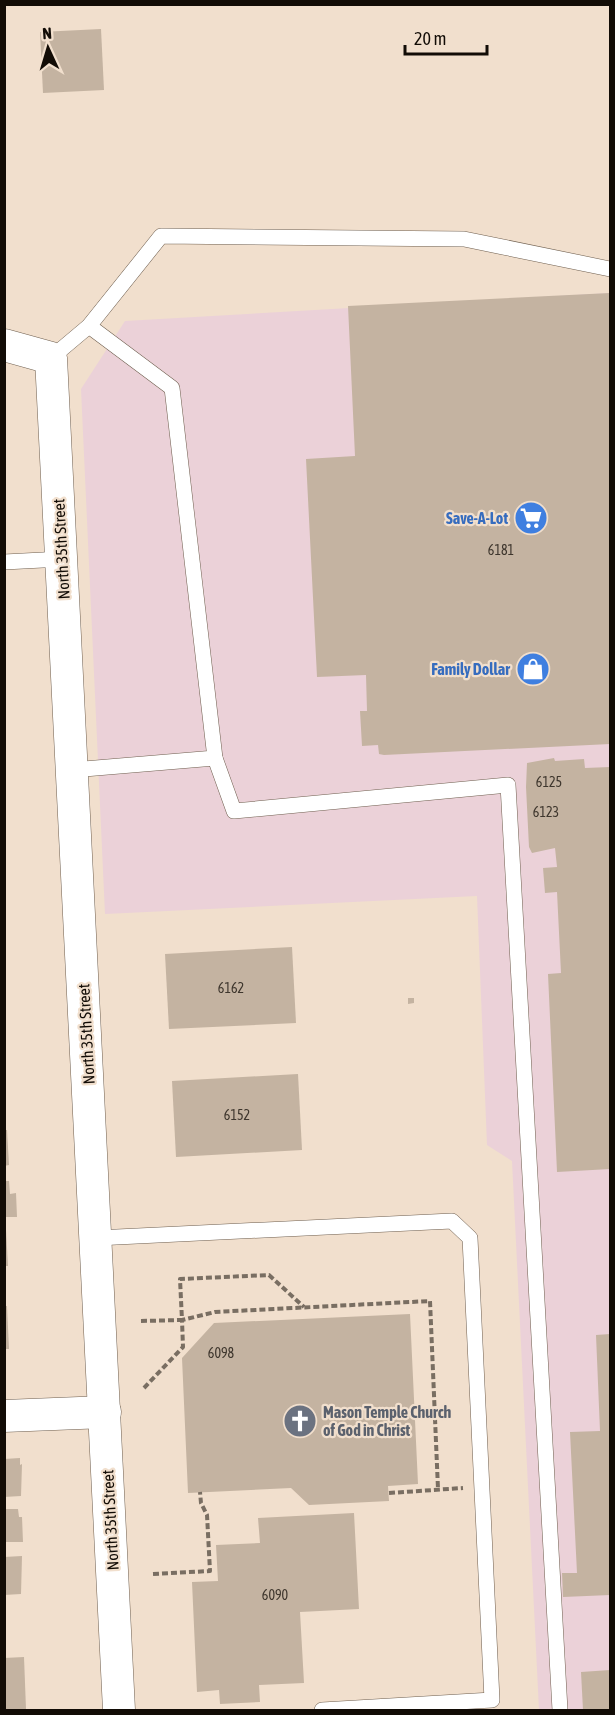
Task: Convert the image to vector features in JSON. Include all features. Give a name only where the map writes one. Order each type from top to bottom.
[{"type":"street","points":[[4,345],[51,358]]},
{"type":"street","name":"North 35th Street","points":[[51,358],[119,1710]]},
{"type":"street","points":[[4,1416],[105,1412]]},
{"type":"lane","points":[[51,358],[89,326],[161,236],[464,239],[610,269]]},
{"type":"lane","points":[[89,326],[172,388],[215,758],[234,811],[508,785],[561,1710]]},
{"type":"lane","points":[[4,562],[62,559]]},
{"type":"lane","points":[[72,770],[215,758]]},
{"type":"lane","points":[[96,1238],[452,1221],[470,1238],[492,1700],[322,1710]]},
{"type":"path","points":[[144,1388],[183,1347],[180,1279],[269,1275],[304,1307]]},
{"type":"path","points":[[141,1321],[182,1320],[214,1312],[430,1301],[438,1489]]},
{"type":"path","points":[[389,1493],[482,1487]]},
{"type":"path","points":[[153,1574],[210,1571],[207,1515],[201,1503],[200,1492]]},
{"type":"shaded area","points":[[610,293],[610,1710],[539,1710],[512,1161],[487,1145],[477,896],[105,914],[81,389],[125,321]]},
{"type":"building","points":[[101,29],[104,90],[43,93],[40,32]]},
{"type":"building","points":[[610,293],[610,744],[384,755],[379,754],[378,745],[362,746],[360,711],[367,711],[366,675],[317,677],[306,459],[355,456],[348,306]]},
{"type":"building","points":[[554,758],[555,761],[584,759],[585,768],[610,767],[610,1169],[557,1172],[548,974],[561,973],[557,892],[545,893],[543,868],[557,867],[555,848],[532,853],[529,847],[526,787],[527,763]]},
{"type":"building","points":[[292,947],[296,1023],[169,1029],[165,954]]},
{"type":"building","points":[[408,998],[414,998],[414,1003],[408,1004]]},
{"type":"building","points":[[298,1074],[302,1150],[176,1157],[172,1081]]},
{"type":"building","points":[[4,1130],[7,1130],[9,1165],[4,1166]]},
{"type":"building","points":[[4,1181],[9,1181],[10,1194],[16,1193],[17,1217],[4,1217]]},
{"type":"building","points":[[4,1230],[6,1230],[8,1266],[4,1266]]},
{"type":"building","points":[[4,1306],[7,1306],[9,1349],[4,1349]]},
{"type":"building","name":"Mason Temple Church of God in Christ","points":[[410,1314],[418,1484],[388,1486],[389,1501],[309,1505],[291,1488],[188,1493],[182,1358],[214,1323]]},
{"type":"building","points":[[610,1334],[610,1595],[563,1597],[562,1573],[577,1573],[570,1432],[600,1431],[596,1335]]},
{"type":"building","points":[[20,1458],[20,1465],[22,1464],[21,1496],[4,1497],[4,1459]]},
{"type":"building","points":[[4,1509],[18,1509],[19,1517],[22,1517],[23,1542],[4,1542]]},
{"type":"building","points":[[354,1513],[359,1609],[300,1612],[304,1683],[259,1685],[260,1702],[220,1704],[219,1690],[197,1692],[192,1582],[218,1581],[216,1545],[260,1543],[258,1518]]},
{"type":"building","points":[[22,1556],[21,1594],[4,1595],[4,1557]]},
{"type":"building","points":[[24,1657],[26,1709],[4,1710],[4,1658]]},
{"type":"building","points":[[610,1670],[610,1710],[583,1710],[581,1672]]},
{"type":"place","name":"Save-A-Lot","points":[[531,518]]},
{"type":"place","name":"Family Dollar","points":[[533,669]]},
{"type":"place","name":"Mason Temple Church of God in Christ","points":[[300,1421]]}]
